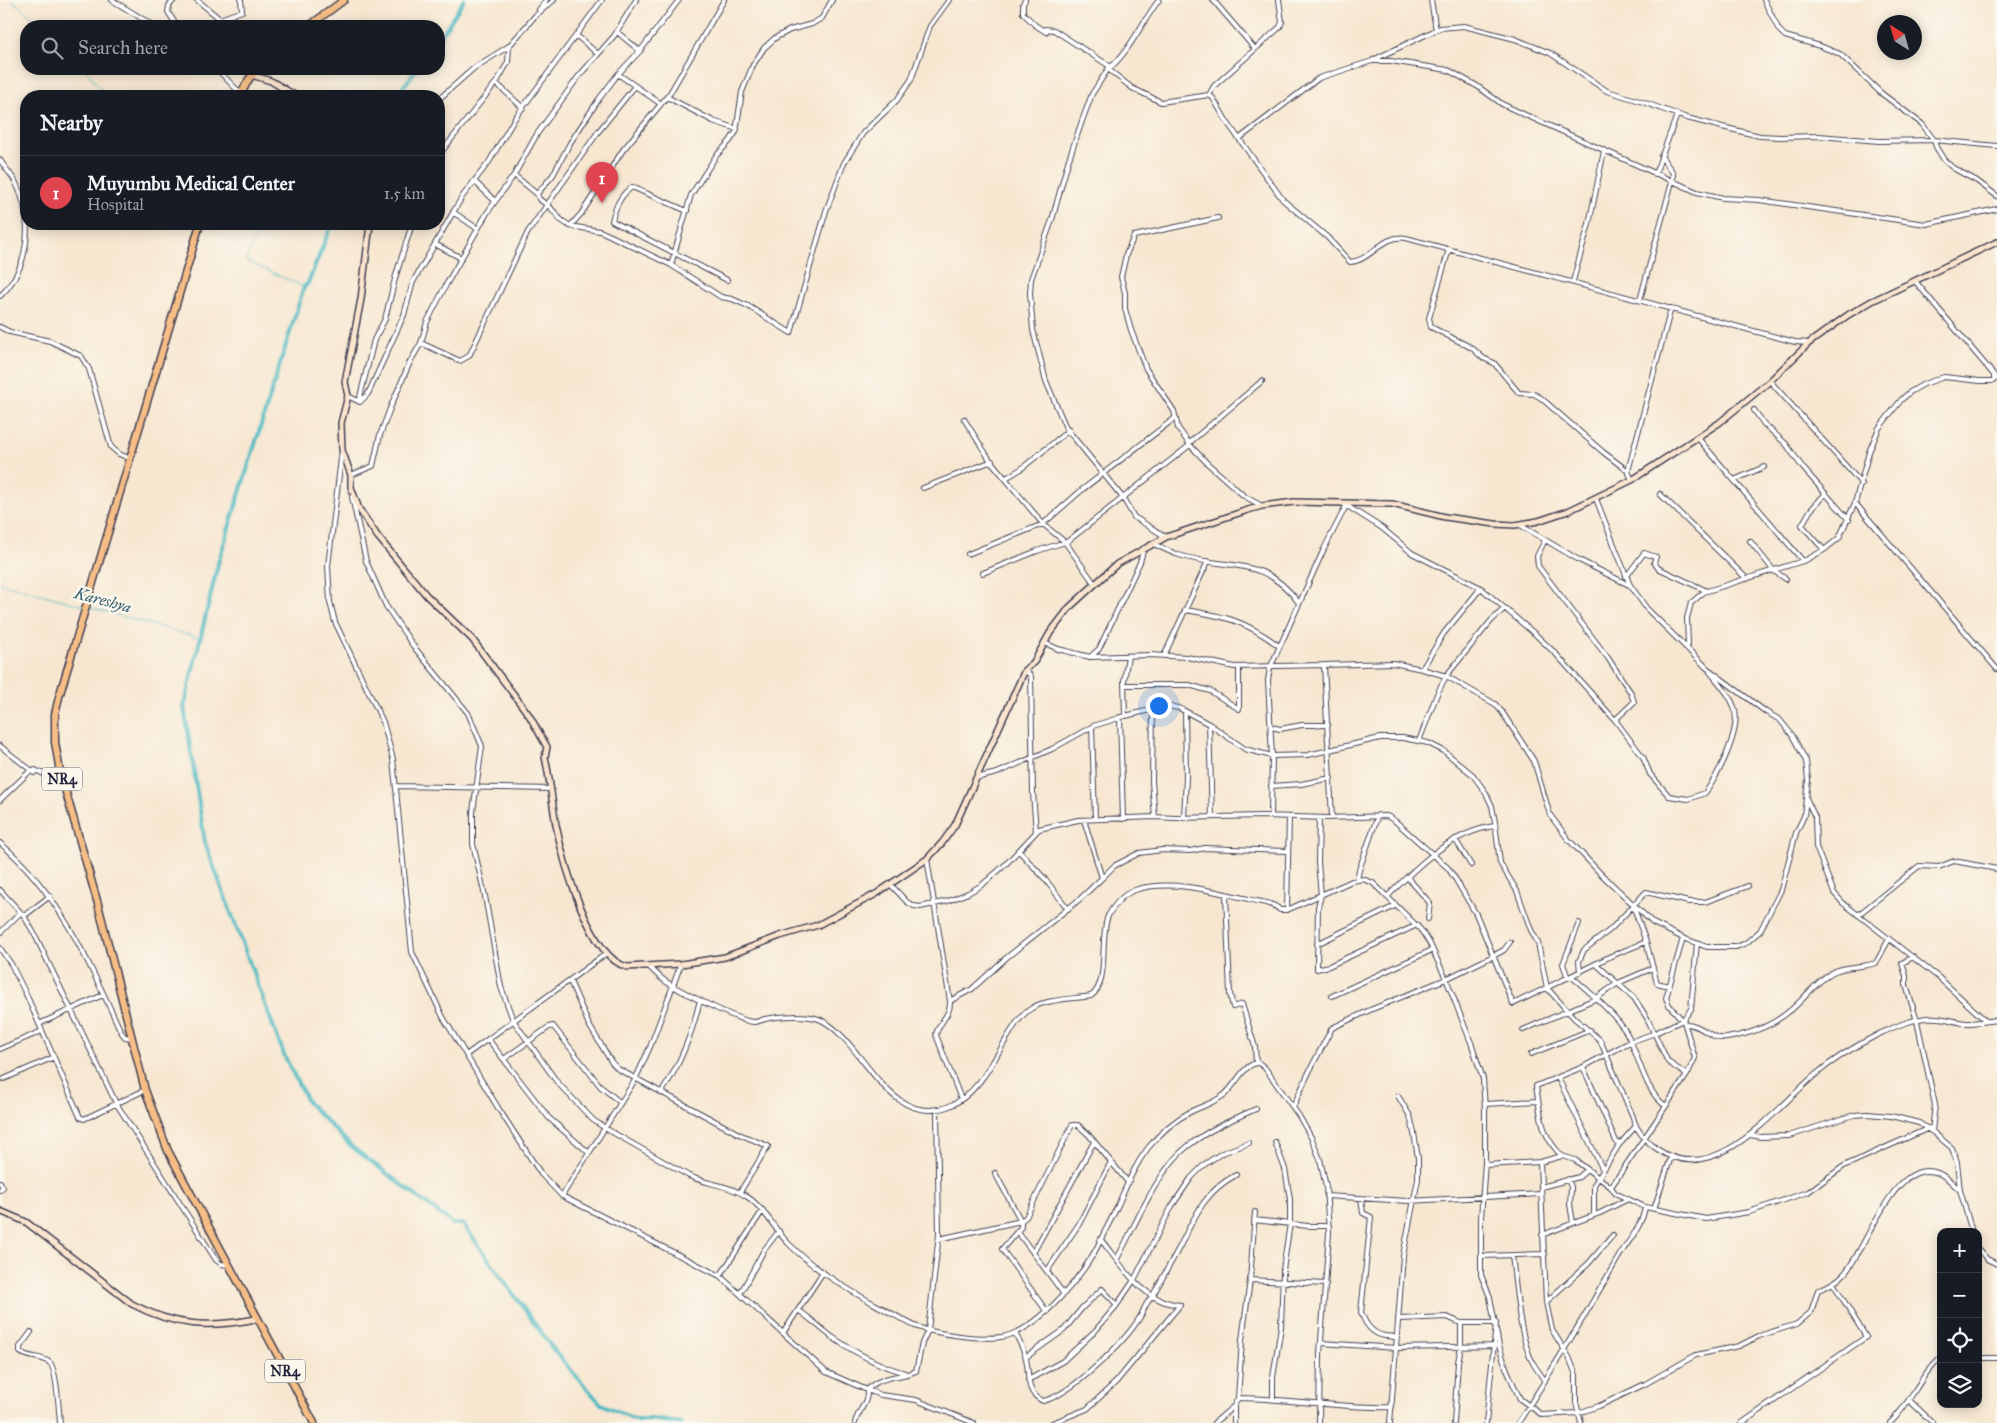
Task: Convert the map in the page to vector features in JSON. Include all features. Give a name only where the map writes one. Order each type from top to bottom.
[{"type":"highway","points":[[317,20],[344,0]]},
{"type":"highway","points":[[243,90],[252,75]]},
{"type":"highway","name":"NR4","points":[[198,230],[55,714],[55,742],[62,782],[98,904],[145,1090],[168,1151],[256,1319],[314,1423]]},
{"type":"main road","points":[[252,75],[271,81],[286,90]]},
{"type":"main road","points":[[369,230],[361,299],[346,382],[348,396],[342,423],[342,450],[351,475],[351,487],[359,509],[378,537],[427,596],[472,639],[529,715],[547,747],[545,757],[556,825],[574,889],[588,925],[607,953],[620,965],[627,967],[681,964],[735,955],[780,936],[818,925],[891,885],[927,859],[955,825],[1025,670],[1034,662],[1056,624],[1094,583],[1117,564],[1166,536],[1262,506],[1294,502],[1345,505],[1392,504],[1445,517],[1495,524],[1520,525],[1552,517],[1596,499],[1632,480],[1719,423],[1770,381],[1809,343],[1860,308],[1997,242]]},
{"type":"main road","points":[[0,1211],[26,1222],[132,1304],[146,1311],[171,1321],[193,1324],[236,1323],[256,1319]]},
{"type":"street","points":[[112,0],[144,20]]},
{"type":"street","points":[[173,0],[168,12],[173,20]]},
{"type":"street","points":[[197,0],[220,19],[242,10],[241,0]]},
{"type":"street","points":[[445,93],[474,68],[509,46],[546,0]]},
{"type":"street","points":[[535,16],[554,0]]},
{"type":"street","points":[[445,226],[474,180],[489,162],[515,118],[602,0]]},
{"type":"street","points":[[351,475],[373,466],[387,415],[410,362],[421,342],[431,314],[495,200],[514,175],[547,118],[616,32],[636,0]]},
{"type":"street","points":[[537,194],[553,175],[583,122],[618,74],[640,51],[679,0]]},
{"type":"street","points":[[570,226],[582,214],[623,150],[666,97],[724,0]]},
{"type":"street","points":[[671,265],[686,212],[696,187],[717,154],[732,139],[737,129],[742,92],[746,79],[764,48],[775,38],[790,30],[812,24],[822,18],[832,0]]},
{"type":"street","points":[[514,175],[570,226],[600,231],[671,265],[721,297],[732,299],[748,306],[791,333],[826,210],[844,164],[863,133],[897,100],[911,80],[930,26],[949,0]]},
{"type":"street","points":[[1025,0],[1023,13],[1035,25],[1046,32],[1045,29],[1054,30],[1109,68],[1132,88],[1161,102],[1209,95],[1215,100],[1227,122],[1283,200],[1326,237],[1350,262],[1357,260],[1398,236],[1573,281],[1795,342],[1809,343]]},
{"type":"street","points":[[1159,0],[1143,21],[1130,45],[1109,68],[1092,94],[1068,162],[1052,220],[1035,265],[1030,293],[1033,330],[1046,380],[1052,399],[1069,430],[1103,476],[1123,498],[1136,519],[1166,536]]},
{"type":"street","points":[[1212,0],[1255,49]]},
{"type":"street","points":[[1209,95],[1214,86],[1280,27],[1282,22],[1279,0]]},
{"type":"street","points":[[1431,0],[1436,30]]},
{"type":"street","points":[[1764,0],[1779,30],[1785,36],[1840,54],[1881,93],[1922,124],[1934,140],[1944,160],[1953,168],[1977,181],[1997,196]]},
{"type":"street","points":[[1240,138],[1319,78],[1372,60],[1436,30],[1464,26],[1515,38],[1550,53],[1607,91],[1676,115],[1760,136],[1780,138],[1819,136],[1879,141],[1934,140],[1997,146]]},
{"type":"street","points":[[616,32],[640,51]]},
{"type":"street","points":[[577,36],[598,54]]},
{"type":"street","points":[[445,147],[496,83],[508,62],[509,46]]},
{"type":"street","points":[[1372,60],[1448,70],[1477,86],[1502,104],[1696,192],[1723,198],[1760,200],[1926,224],[1997,210]]},
{"type":"street","points":[[618,74],[661,104]]},
{"type":"street","points":[[222,75],[236,90]]},
{"type":"street","points":[[496,83],[523,108]]},
{"type":"street","points":[[421,342],[460,361],[469,356],[522,242],[598,132],[635,86]]},
{"type":"street","points":[[666,97],[706,118],[737,129]]},
{"type":"street","points":[[1655,174],[1676,115]]},
{"type":"street","points":[[1573,281],[1589,224],[1604,151]]},
{"type":"street","points":[[1640,300],[1672,182],[1673,173],[1661,156]]},
{"type":"street","points":[[0,160],[16,183],[20,195]]},
{"type":"street","points":[[474,180],[495,200]]},
{"type":"street","points":[[686,212],[632,187],[622,195],[612,219],[613,223],[727,280]]},
{"type":"street","points":[[453,212],[478,229]]},
{"type":"street","points":[[1218,218],[1134,236],[1126,255],[1121,277],[1125,293],[1125,309],[1137,348],[1146,369],[1174,411],[1178,428],[1207,463],[1244,496],[1262,506]]},
{"type":"street","points":[[0,296],[14,277],[24,256],[26,230]]},
{"type":"street","points":[[359,401],[374,340],[385,319],[410,230]]},
{"type":"street","points":[[348,396],[359,401],[364,400],[368,394],[404,315],[414,282],[443,230]]},
{"type":"street","points":[[435,244],[461,258]]},
{"type":"street","points":[[1449,249],[1429,318],[1431,327],[1472,348],[1482,358],[1494,363],[1519,392],[1534,394],[1541,398],[1602,452],[1628,470],[1632,480]]},
{"type":"street","points":[[1686,647],[1688,645],[1687,618],[1692,603],[1707,591],[1803,561],[1824,550],[1839,538],[1856,503],[1869,452],[1879,428],[1901,400],[1924,384],[1944,377],[1980,381],[1992,381],[1995,378],[1916,281]]},
{"type":"street","points":[[1628,470],[1671,308]]},
{"type":"street","points":[[0,327],[10,332],[50,341],[81,356],[89,369],[111,447],[119,454],[132,459]]},
{"type":"street","points":[[983,573],[1064,542],[1190,444],[1262,380]]},
{"type":"street","points":[[1770,381],[1862,484]]},
{"type":"street","points":[[1754,410],[1764,424],[1786,444],[1848,520]]},
{"type":"street","points":[[968,554],[1043,524],[1083,489],[1103,476],[1175,418]]},
{"type":"street","points":[[964,419],[992,461],[1043,524],[1064,542],[1094,583]]},
{"type":"street","points":[[1006,478],[1021,469],[1069,430]]},
{"type":"street","points":[[1697,437],[1803,561]]},
{"type":"street","points":[[342,450],[328,566],[330,602],[335,622],[383,722],[393,759],[412,952],[443,1016],[541,1174],[562,1196],[720,1276],[826,1372],[881,1395],[916,1400],[974,1423]]},
{"type":"street","points":[[923,488],[992,461]]},
{"type":"street","points":[[1734,480],[1764,467]]},
{"type":"street","points":[[351,487],[366,561],[386,606],[409,640],[468,713],[480,739],[482,759],[475,787],[472,825],[475,858],[485,896],[501,987],[514,1020],[557,1082],[584,1111],[605,1128],[690,1176],[740,1192],[763,1210],[778,1232],[791,1246],[843,1287],[904,1320],[928,1330],[987,1338],[1015,1333],[1047,1312],[1078,1275],[1101,1240],[1127,1182],[1146,1150],[1166,1127],[1175,1120],[1223,1096],[1234,1086],[1248,1067],[1256,1063],[1263,1065],[1293,1108],[1315,1145],[1323,1170],[1329,1226],[1321,1343],[1320,1423]]},
{"type":"street","points":[[1660,494],[1748,579]]},
{"type":"street","points":[[1824,550],[1802,525],[1810,511],[1825,494]]},
{"type":"street","points":[[1045,643],[1074,654],[1090,657],[1187,657],[1223,666],[1270,668],[1393,663],[1446,676],[1495,704],[1502,712],[1534,761],[1550,815],[1568,839],[1634,906],[1653,923],[1683,938],[1707,947],[1736,947],[1746,943],[1760,931],[1781,890],[1796,833],[1804,816],[1808,780],[1806,761],[1787,728],[1780,720],[1759,707],[1707,668],[1647,609],[1630,586],[1596,499]]},
{"type":"street","points":[[1856,503],[1997,669]]},
{"type":"street","points":[[1271,816],[1272,756],[1268,680],[1270,668],[1345,505],[1382,528],[1412,553],[1481,588],[1505,608],[1556,654],[1615,720],[1643,757],[1650,774],[1665,792],[1674,798],[1688,799],[1705,793],[1728,751],[1736,717],[1730,699],[1707,668]]},
{"type":"street","points":[[1520,525],[1614,579],[1630,586]]},
{"type":"street","points":[[1545,540],[1537,556],[1538,566],[1608,658],[1634,702],[1615,720]]},
{"type":"street","points":[[1750,541],[1774,571],[1786,579]]},
{"type":"street","points":[[1154,544],[1179,556],[1246,566],[1263,571],[1282,583],[1299,603]]},
{"type":"street","points":[[1090,657],[1099,649],[1140,562],[1144,548]]},
{"type":"street","points":[[1626,577],[1644,553],[1649,553],[1656,557],[1654,562],[1658,568],[1707,591]]},
{"type":"street","points":[[1164,656],[1208,561]]},
{"type":"street","points":[[1422,669],[1444,633],[1481,588]]},
{"type":"street","points":[[1419,741],[1446,676],[1491,621],[1505,608]]},
{"type":"street","points":[[1184,610],[1228,618],[1258,631],[1279,646]]},
{"type":"street","points":[[1123,819],[1122,716],[1128,656]]},
{"type":"street","points":[[1324,665],[1332,818]]},
{"type":"street","points":[[1124,684],[1189,684],[1210,692],[1239,709],[1239,667]]},
{"type":"street","points":[[1025,670],[1031,676],[1034,757],[1033,793],[1036,832]]},
{"type":"street","points":[[976,778],[997,773],[1034,757],[1092,727],[1122,716],[1153,708],[1170,706],[1185,711],[1209,724],[1245,749],[1272,756],[1308,755],[1380,738],[1404,738],[1419,741],[1444,751],[1473,776],[1486,793],[1492,806],[1500,864],[1517,891],[1531,930],[1538,943],[1547,988],[1567,1010],[1600,1040],[1635,1128],[1655,1148],[1671,1157],[1692,1160],[1711,1157],[1729,1150],[1750,1135],[1828,1065],[1879,1034],[1917,1020],[1937,1018],[1965,1023],[1997,1020]]},
{"type":"street","points":[[1153,708],[1152,782],[1155,817]]},
{"type":"street","points":[[1184,818],[1186,776],[1185,711]]},
{"type":"street","points":[[1209,724],[1212,818]]},
{"type":"street","points":[[1271,727],[1280,729],[1302,725],[1328,725]]},
{"type":"street","points":[[1092,727],[1095,819]]},
{"type":"street","points":[[0,746],[34,773]]},
{"type":"street","points":[[1,799],[30,771],[34,773],[35,770],[62,782]]},
{"type":"street","points":[[1271,786],[1300,784],[1331,778]]},
{"type":"street","points":[[396,786],[551,789]]},
{"type":"street","points":[[1806,798],[1815,817],[1816,846],[1834,893],[1843,903],[1960,995],[1986,1021]]},
{"type":"street","points":[[891,885],[910,904],[920,907],[957,898],[982,884],[1005,865],[1040,829],[1084,820],[1271,816],[1332,818],[1378,815],[1392,818],[1448,868],[1476,914],[1513,1004],[1646,942]]},
{"type":"street","points":[[1357,880],[1378,815]]},
{"type":"street","points":[[1288,910],[1287,851],[1289,817]]},
{"type":"street","points":[[1319,818],[1318,864],[1321,895],[1318,907],[1316,966],[1318,970],[1417,925]]},
{"type":"street","points":[[1084,820],[1102,878]]},
{"type":"street","points":[[1387,897],[1407,877],[1455,838],[1495,826]]},
{"type":"street","points":[[1455,838],[1471,865]]},
{"type":"street","points":[[0,843],[25,866],[50,896],[82,951],[121,1032],[125,1037],[132,1038]]},
{"type":"street","points":[[950,1001],[972,989],[1006,958],[1068,909],[1114,866],[1139,853],[1214,848],[1287,851]]},
{"type":"street","points":[[1018,850],[1045,879],[1068,909]]},
{"type":"street","points":[[927,859],[950,1001],[950,1010],[938,1028],[936,1035],[961,1099]]},
{"type":"street","points":[[1858,915],[1919,866],[1939,867],[1954,861],[1997,869]]},
{"type":"street","points":[[1407,877],[1430,903],[1428,919]]},
{"type":"street","points":[[648,965],[661,978],[672,985],[728,1014],[754,1022],[766,1019],[803,1016],[822,1020],[840,1034],[867,1068],[888,1090],[913,1106],[937,1110],[951,1106],[975,1087],[1024,1013],[1038,1004],[1081,998],[1096,993],[1099,989],[1101,977],[1105,927],[1108,917],[1121,899],[1128,893],[1135,890],[1163,886],[1203,889],[1265,903],[1280,910],[1288,910],[1357,880],[1363,879],[1373,883],[1417,925],[1432,950],[1446,979],[1480,1070],[1485,1104],[1481,1275],[1496,1323],[1499,1346],[1507,1370],[1520,1399],[1542,1415],[1558,1416],[1578,1413],[1618,1398],[1696,1355],[1739,1346],[1759,1336],[1797,1324],[1811,1312],[1818,1290],[1844,1275],[1856,1260],[1888,1200],[1905,1180],[1922,1172],[1932,1172],[1945,1177],[1960,1190]]},
{"type":"street","points":[[1580,972],[1579,961],[1584,950],[1612,929],[1646,892],[1689,902],[1705,902],[1748,886]]},
{"type":"street","points":[[0,890],[22,914],[72,1010],[116,1103],[216,1260],[221,1264],[229,1265]]},
{"type":"street","points":[[1226,894],[1230,994],[1233,1007],[1242,1004],[1255,1047],[1256,1063]]},
{"type":"street","points":[[0,934],[22,914],[50,896]]},
{"type":"street","points":[[1317,944],[1393,908],[1395,904]]},
{"type":"street","points":[[1634,906],[1657,983],[1669,986]]},
{"type":"street","points":[[1579,923],[1563,964],[1570,977],[1615,1017],[1627,1033],[1652,1091],[1659,1102],[1666,1106]]},
{"type":"street","points":[[1611,1187],[1687,1075],[1694,1058],[1684,1022],[1667,1002],[1669,986],[1683,938]]},
{"type":"street","points":[[1684,1022],[1719,1038],[1727,1038],[1766,1027],[1791,1010],[1832,972],[1876,963],[1889,939]]},
{"type":"street","points":[[1293,1108],[1332,1028],[1370,1010],[1446,979],[1494,956],[1504,950],[1510,942]]},
{"type":"street","points":[[1696,943],[1691,1009],[1684,1022],[1630,1042],[1606,1056],[1536,1086],[1542,1122],[1550,1144],[1562,1156],[1575,1160],[1611,1187],[1615,1193],[1645,1207],[1706,1219],[1749,1212],[1808,1192],[1844,1166],[1870,1152],[1930,1130]]},
{"type":"street","points":[[0,948],[11,964],[77,1112],[82,1118],[145,1090]]},
{"type":"street","points":[[1332,996],[1432,950]]},
{"type":"street","points":[[466,1055],[607,953]]},
{"type":"street","points":[[1913,957],[1902,963],[1902,965],[1917,1020],[1936,1104],[1930,1130]]},
{"type":"street","points":[[562,1196],[635,1080],[650,1047],[681,964]]},
{"type":"street","points":[[1596,964],[1634,998],[1655,1033],[1668,1062],[1671,1066],[1687,1075]]},
{"type":"street","points":[[1523,1030],[1595,999],[1618,983],[1653,968]]},
{"type":"street","points":[[570,981],[582,1011],[618,1069],[635,1080],[739,1134],[768,1146],[740,1192]]},
{"type":"street","points":[[39,1024],[103,995]]},
{"type":"street","points":[[661,1093],[676,1072],[685,1052],[695,1024],[700,1000]]},
{"type":"street","points":[[504,1059],[549,1027],[554,1026],[601,1086],[620,1102]]},
{"type":"street","points":[[1531,1054],[1590,1030]]},
{"type":"street","points":[[0,1049],[42,1031]]},
{"type":"street","points":[[488,1040],[549,1118],[566,1135],[588,1152]]},
{"type":"street","points":[[4,1079],[54,1057]]},
{"type":"street","points":[[1582,1067],[1619,1145]]},
{"type":"street","points":[[1558,1078],[1603,1170]]},
{"type":"street","points":[[1390,1423],[1403,1256],[1412,1201],[1418,1179],[1418,1158],[1410,1116],[1398,1096]]},
{"type":"street","points":[[1485,1104],[1538,1101]]},
{"type":"street","points":[[1117,1259],[1156,1183],[1174,1159],[1201,1137],[1256,1109]]},
{"type":"street","points":[[855,1423],[866,1402],[867,1390],[874,1384],[894,1376],[916,1371],[922,1343],[928,1330],[939,1240],[937,1110]]},
{"type":"street","points":[[1750,1135],[1761,1137],[1789,1136],[1854,1115],[1867,1114],[1910,1120],[1930,1130],[1952,1148],[1957,1163],[1960,1190],[1971,1228]]},
{"type":"street","points":[[939,1240],[1021,1221],[1026,1217],[1037,1199],[1072,1125],[1078,1124],[1127,1182]]},
{"type":"street","points":[[1594,1215],[1594,1185],[1619,1145],[1635,1128]]},
{"type":"street","points":[[1033,1253],[1094,1142]]},
{"type":"street","points":[[1273,1399],[1273,1377],[1282,1327],[1283,1270],[1290,1222],[1290,1200],[1285,1169],[1275,1142]]},
{"type":"street","points":[[1028,1380],[1063,1361],[1096,1330],[1117,1306],[1134,1280],[1172,1206],[1191,1178],[1204,1164],[1222,1153],[1249,1143]]},
{"type":"street","points":[[1484,1165],[1540,1162],[1562,1156]]},
{"type":"street","points":[[1654,1209],[1671,1157]]},
{"type":"street","points":[[1047,1271],[1079,1224],[1111,1162]]},
{"type":"street","points":[[1540,1162],[1546,1302],[1552,1330],[1572,1364],[1576,1375],[1578,1413],[1581,1423]]},
{"type":"street","points":[[1541,1187],[1579,1177],[1587,1170]]},
{"type":"street","points":[[995,1173],[1021,1221],[1020,1227],[1002,1249],[1047,1312]]},
{"type":"street","points":[[1015,1333],[1026,1357],[1028,1380],[1033,1395],[1042,1401],[1051,1399],[1071,1387],[1113,1349],[1141,1316],[1146,1303],[1152,1297],[1196,1213],[1222,1182],[1236,1175]]},
{"type":"street","points":[[1568,1179],[1571,1187],[1570,1204],[1573,1223]]},
{"type":"street","points":[[0,1182],[3,1187],[0,1190]]},
{"type":"street","points":[[1326,1196],[1412,1201],[1541,1194]]},
{"type":"street","points":[[1361,1199],[1363,1213],[1371,1217],[1361,1312],[1365,1324],[1372,1330],[1384,1336],[1391,1335],[1397,1338]]},
{"type":"street","points":[[1542,1235],[1594,1215],[1628,1199]]},
{"type":"street","points":[[1518,1423],[1600,1291],[1619,1256],[1635,1234],[1645,1207]]},
{"type":"street","points":[[720,1276],[763,1210]]},
{"type":"street","points":[[1214,1423],[1234,1406],[1238,1398],[1255,1212]]},
{"type":"street","points":[[1254,1220],[1290,1222],[1308,1226],[1329,1226]]},
{"type":"street","points":[[1017,1231],[1063,1293]]},
{"type":"street","points":[[740,1294],[764,1250],[778,1232]]},
{"type":"street","points":[[1546,1302],[1588,1264],[1613,1235]]},
{"type":"street","points":[[1052,1423],[1087,1409],[1116,1382],[1180,1305],[1162,1302],[1152,1297],[1134,1280],[1101,1240]]},
{"type":"street","points":[[1482,1256],[1545,1254]]},
{"type":"street","points":[[1982,1254],[1985,1258],[1997,1264]]},
{"type":"street","points":[[1512,1256],[1519,1312],[1532,1362],[1544,1380]]},
{"type":"street","points":[[783,1333],[823,1272]]},
{"type":"street","points":[[1250,1280],[1326,1284]]},
{"type":"street","points":[[1742,1423],[1866,1337],[1833,1283]]},
{"type":"street","points":[[1026,1357],[1064,1330],[1082,1308],[1102,1289],[1117,1306]]},
{"type":"street","points":[[798,1310],[833,1338],[856,1352],[877,1363],[907,1374]]},
{"type":"street","points":[[1399,1319],[1447,1317],[1461,1323],[1496,1323]]},
{"type":"street","points":[[1454,1423],[1458,1362],[1461,1347],[1461,1323]]},
{"type":"street","points":[[1486,1423],[1496,1323]]},
{"type":"street","points":[[32,1332],[20,1347],[20,1352],[49,1362],[53,1366],[59,1400],[60,1423]]},
{"type":"street","points":[[1321,1343],[1396,1348],[1499,1346]]},
{"type":"street","points":[[1982,1358],[1997,1358]]},
{"type":"street","points":[[1890,1423],[1910,1400],[1925,1374],[1937,1361]]},
{"type":"street","points":[[1238,1398],[1273,1399],[1376,1408],[1392,1407]]},
{"type":"street","points":[[1910,1400],[1933,1423]]},
{"type":"street","points":[[1234,1406],[1234,1423]]},
{"type":"waterway","points":[[12,0],[35,20]]},
{"type":"waterway","points":[[445,30],[464,0]]},
{"type":"waterway","points":[[90,75],[101,90]]},
{"type":"waterway","points":[[401,90],[412,75]]},
{"type":"waterway","points":[[258,230],[246,261],[304,287]]},
{"type":"waterway","points":[[330,230],[308,283],[304,287],[219,560],[184,707],[205,843],[284,1055],[308,1103],[352,1147],[453,1224],[463,1224],[556,1353],[601,1404],[637,1420],[651,1419],[681,1423]]},
{"type":"waterway","name":"Kareshya","points":[[0,583],[84,606]]},
{"type":"waterway","name":"Kareshya","points":[[88,607],[200,638]]},
{"type":"place","name":"Muyumbu Medical Center","points":[[602,203]]}]
